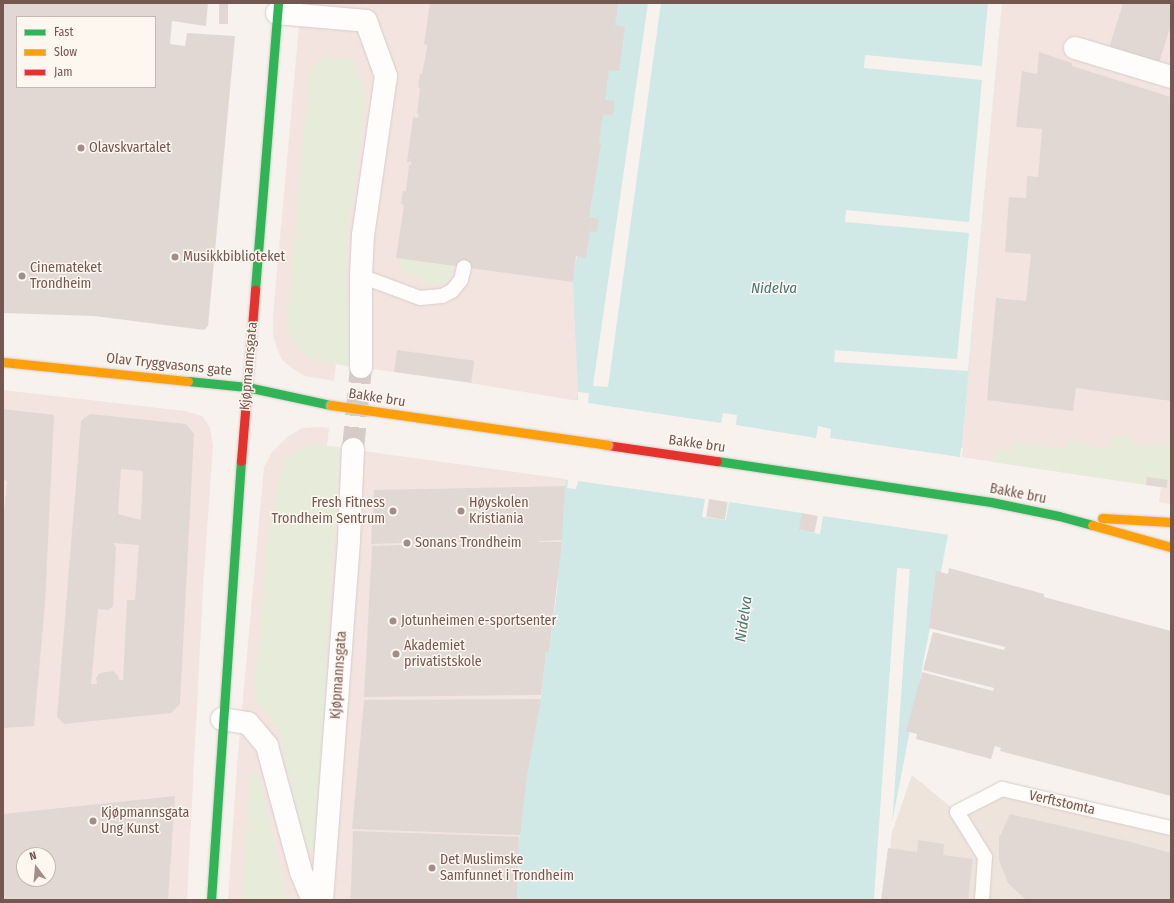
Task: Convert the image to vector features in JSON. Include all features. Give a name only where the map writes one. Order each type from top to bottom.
[{"type":"main road","name":"Kjøpmannsgata","points":[[211,900],[222,719],[277,8]]},
{"type":"main road","name":"Olav Tryggvasons gate","points":[[3,362],[247,387],[331,405]]},
{"type":"main road","name":"Bakke bru","points":[[331,405],[984,501],[1059,516]]},
{"type":"main road","points":[[1059,516],[1171,522]]},
{"type":"main road","points":[[1059,516],[1171,547]]},
{"type":"street","name":"Kjøpmannsgata","points":[[277,8],[366,21],[386,76],[363,235],[361,276],[361,367]]},
{"type":"street","points":[[1075,48],[1171,78]]},
{"type":"street","name":"Kjøpmannsgata","points":[[322,900],[349,538],[353,450]]},
{"type":"street","points":[[222,719],[248,723],[267,746],[301,872],[313,900]]},
{"type":"lane","points":[[361,276],[420,298],[442,296],[452,291],[461,280],[464,267]]},
{"type":"lane","name":"Verftstomta","points":[[982,900],[985,858],[957,812],[1002,790],[1171,828]]},
{"type":"shaded area","points":[[301,3],[614,3],[576,256],[578,401],[470,383],[336,364],[334,381],[305,376],[282,360],[273,335],[273,316]]},
{"type":"shaded area","points":[[1002,3],[1171,3],[1171,504],[1159,502],[1161,487],[961,457]]},
{"type":"shaded area","points":[[3,390],[185,411],[202,416],[210,427],[213,445],[203,588],[187,900],[3,900]]},
{"type":"shaded area","points":[[302,428],[329,428],[327,446],[566,479],[562,542],[549,652],[546,652],[512,900],[228,900],[237,764],[264,467],[272,452],[287,437]]},
{"type":"shaded area","points":[[912,775],[957,812],[1002,789],[1171,828],[1171,900],[880,900],[888,843]]},
{"type":"green space","points":[[324,56],[353,60],[367,97],[349,223],[347,277],[349,366],[309,359],[295,346],[287,328],[309,70]]},
{"type":"green space","points":[[396,258],[453,266],[450,277],[445,284],[427,284],[402,270]]},
{"type":"green space","points":[[1111,435],[1133,436],[1133,444],[1151,447],[1151,443],[1171,446],[1171,462],[1167,488],[993,462],[995,449],[1010,451],[1011,442],[1066,449],[1067,440],[1088,443],[1088,446],[1108,449]]},
{"type":"green space","points":[[311,444],[340,447],[315,850],[306,849],[278,730],[254,698],[268,533],[283,460]]},
{"type":"green space","points":[[250,772],[259,773],[287,900],[242,900]]},
{"type":"water","name":"Nidelva","points":[[614,3],[1002,3],[961,457],[948,535],[888,843],[880,900],[512,900],[527,776],[541,695],[546,652],[549,652],[557,591],[565,486],[578,392],[573,282]]},
{"type":"pier","points":[[648,3],[661,3],[608,387],[593,386]]},
{"type":"pier","points":[[988,3],[1002,3],[968,371],[834,362],[835,350],[957,359],[969,233],[845,222],[846,210],[969,222],[982,80],[864,68],[865,55],[982,66]]},
{"type":"pier","points":[[578,392],[589,393],[588,403],[721,423],[723,413],[737,415],[736,425],[816,438],[818,426],[831,429],[830,438],[960,457],[961,448],[963,448],[950,535],[823,516],[820,534],[800,530],[802,513],[729,502],[726,520],[702,517],[705,499],[578,481],[576,489],[567,488],[568,480],[564,479],[576,400],[578,400]]},
{"type":"pier","points":[[897,568],[910,569],[887,900],[874,900]]},
{"type":"building","points":[[3,3],[208,3],[206,26],[172,21],[170,44],[185,46],[187,33],[235,36],[208,326],[204,330],[94,316],[3,313]]},
{"type":"building","points":[[219,3],[228,3],[228,24],[219,24]]},
{"type":"building","points":[[430,3],[618,3],[615,25],[625,27],[619,71],[609,70],[605,100],[615,101],[613,115],[603,114],[599,143],[601,144],[589,217],[599,219],[597,232],[590,231],[586,258],[576,256],[573,282],[396,258],[404,205],[401,204],[403,191],[406,191],[409,165],[411,165],[411,162],[407,162],[413,117],[418,118],[419,114],[417,114],[420,88],[418,87],[427,48],[427,45],[424,44]]},
{"type":"building","points":[[1123,3],[1171,3],[1171,25],[1158,66],[1108,51]]},
{"type":"building","points":[[1039,52],[1072,63],[1072,66],[1171,97],[1171,401],[1076,388],[1073,411],[987,400],[996,298],[1026,301],[1031,254],[1005,252],[1009,197],[1026,198],[1027,176],[1038,177],[1042,129],[1016,127],[1022,71],[1037,74]]},
{"type":"building","points":[[397,350],[474,361],[471,383],[394,372]]},
{"type":"building","points":[[3,409],[54,415],[45,604],[34,726],[3,728],[3,524],[7,481],[3,480]]},
{"type":"building","points":[[90,414],[186,424],[194,434],[180,704],[171,713],[64,724],[57,717],[81,421]],"holes":[[[121,469],[143,471],[141,520],[118,514]],[[113,543],[139,545],[135,600],[127,600],[123,680],[119,680],[118,676],[113,671],[100,673],[96,678],[97,684],[91,684],[98,609],[109,610],[113,606],[116,547]]]},
{"type":"building","points":[[1147,477],[1168,480],[1167,488],[1146,485]]},
{"type":"building","points":[[565,486],[562,540],[539,541],[562,542],[549,652],[546,652],[541,695],[364,697],[372,546],[403,545],[403,543],[371,544],[374,490]],"holes":[[[448,542],[494,543],[448,545]]]},
{"type":"building","points":[[709,499],[728,502],[725,520],[706,517]]},
{"type":"building","points":[[802,513],[818,516],[814,533],[799,530]]},
{"type":"building","points":[[949,568],[1044,594],[1044,597],[1171,631],[1171,796],[1000,751],[1001,748],[995,746],[991,759],[916,739],[917,734],[906,731],[922,672],[993,691],[994,688],[923,670],[933,632],[1004,650],[1005,647],[929,628],[936,571],[948,574]]},
{"type":"building","points":[[541,699],[527,776],[520,835],[352,829],[364,700]]},
{"type":"building","points":[[175,796],[168,900],[3,900],[3,814]]},
{"type":"building","points":[[1010,814],[1127,841],[1171,853],[1171,900],[1025,899],[1008,883],[999,860],[999,838]]},
{"type":"building","name":"Det Muslimske Samfunnet i Trondheim","points":[[353,831],[519,837],[517,900],[351,900]]},
{"type":"building","points":[[918,840],[944,844],[943,855],[973,859],[968,900],[881,900],[888,848],[917,852]]},
{"type":"tunnel","points":[[353,449],[361,367]]},
{"type":"traffic: fast","points":[[255,290],[278,3]]},
{"type":"traffic: fast","points":[[188,381],[247,387],[331,405]]},
{"type":"traffic: fast","points":[[211,900],[241,461]]},
{"type":"traffic: fast","points":[[717,461],[991,502],[1059,516],[1092,525]]},
{"type":"traffic: slow","points":[[3,362],[188,381]]},
{"type":"traffic: slow","points":[[331,405],[607,445]]},
{"type":"traffic: slow","points":[[1102,518],[1171,522]]},
{"type":"traffic: slow","points":[[1092,525],[1171,547]]},
{"type":"traffic: jam","points":[[241,461],[255,290]]},
{"type":"traffic: jam","points":[[607,445],[717,461]]},
{"type":"place","name":"Olavskvartalet","points":[[81,148]]},
{"type":"place","name":"Musikkbiblioteket","points":[[175,257]]},
{"type":"place","name":"Cinemateket Trondheim","points":[[22,276]]},
{"type":"place","name":"Fresh Fitness Trondheim Sentrum","points":[[393,511]]},
{"type":"place","name":"Høyskolen Kristiania","points":[[461,511]]},
{"type":"place","name":"Sonans Trondheim","points":[[407,543]]},
{"type":"place","name":"Jotunheimen e-sportsenter","points":[[393,621]]},
{"type":"place","name":"Akademiet privatistskole","points":[[396,654]]},
{"type":"place","name":"Kjøpmannsgata Ung Kunst","points":[[93,821]]},
{"type":"place","name":"Det Muslimske Samfunnet i Trondheim","points":[[432,868]]}]
